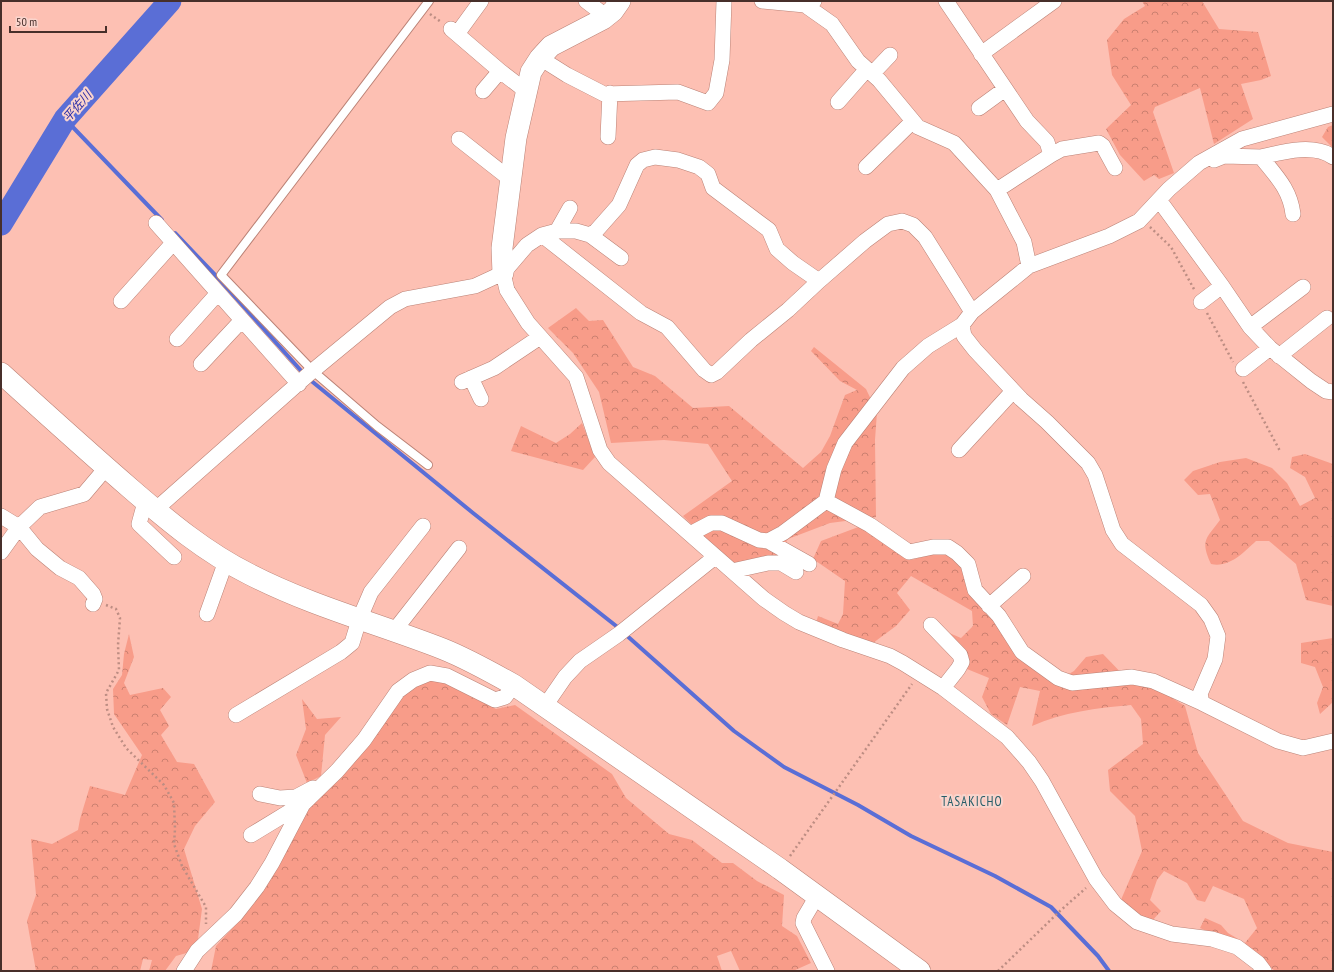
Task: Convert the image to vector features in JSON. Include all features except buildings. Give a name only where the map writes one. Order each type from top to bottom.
[{"type":"street","points":[[481,1],[454,32],[526,91]]},
{"type":"street","points":[[586,1],[607,17]]},
{"type":"street","points":[[620,1],[607,17],[551,46],[540,58],[531,72],[516,138],[502,248],[503,273],[507,290],[528,322],[576,377],[600,450],[608,463],[764,599],[799,622],[843,640],[890,656],[943,688],[1007,737],[1030,762],[1042,781],[1096,880],[1115,904],[1137,922],[1172,934],[1212,939],[1237,947],[1258,962],[1264,971]]},
{"type":"street","points":[[540,58],[567,75],[604,94],[678,92],[708,103],[716,93],[722,60],[724,1]]},
{"type":"street","points":[[762,1],[810,3],[832,24],[858,61],[918,127],[954,143],[997,190],[1024,242],[1028,266]]},
{"type":"street","points":[[946,1],[1026,121],[1046,142],[1051,155]]},
{"type":"street","points":[[981,54],[1053,1]]},
{"type":"street","points":[[838,102],[869,72],[890,55]]},
{"type":"street","points":[[484,91],[500,71]]},
{"type":"street","points":[[979,108],[1005,89]]},
{"type":"street","points":[[608,137],[610,93]]},
{"type":"street","points":[[768,541],[783,533],[826,500],[834,470],[845,443],[903,368],[928,346],[962,325],[972,312],[1028,266],[1109,236],[1141,219],[1169,189],[1199,163],[1242,139],[1333,114]]},
{"type":"street","points":[[866,167],[913,121]]},
{"type":"street","points":[[459,139],[510,179]]},
{"type":"street","points":[[997,190],[1062,149],[1099,144],[1103,146],[1115,168]]},
{"type":"street","points":[[1199,163],[1210,162],[1224,156],[1261,157],[1303,149],[1327,152],[1333,157]]},
{"type":"street","points":[[590,235],[596,231],[619,205],[637,166],[643,160],[655,157],[678,160],[699,167],[708,174],[714,188],[769,230],[777,249],[793,263],[819,281]]},
{"type":"street","points":[[1261,157],[1286,190],[1292,202],[1293,214]]},
{"type":"street","points":[[1159,200],[1250,327],[1274,352],[1311,381],[1326,391],[1333,392]]},
{"type":"street","points":[[556,231],[570,208]]},
{"type":"street","points":[[542,235],[641,313],[667,327],[704,370],[711,375],[717,372],[751,340],[788,310],[865,241],[888,224],[902,221],[913,225],[925,237],[972,312]]},
{"type":"street","points":[[156,223],[242,320],[306,377]]},
{"type":"street","points":[[174,557],[139,524],[150,506],[390,307],[406,299],[475,286],[503,273],[527,245],[542,235],[556,231],[576,231],[590,235],[621,258]]},
{"type":"street","points":[[121,302],[173,243]]},
{"type":"street","points":[[1201,302],[1222,286]]},
{"type":"street","points":[[1250,327],[1303,286]]},
{"type":"street","points":[[177,339],[218,293]]},
{"type":"street","points":[[1239,370],[1274,352],[1327,318]]},
{"type":"street","points":[[201,364],[242,320]]},
{"type":"street","points":[[962,325],[964,336],[975,350],[1021,400],[1047,422],[1088,463],[1095,475],[1113,530],[1122,544],[1201,605],[1211,619],[1218,636],[1215,659],[1200,694],[1202,703]]},
{"type":"street","points":[[481,399],[467,380],[494,368],[540,337]]},
{"type":"street","points":[[1,373],[106,468],[150,506],[199,544],[249,574],[277,587],[359,620],[394,631],[444,650],[478,665],[514,685],[662,789],[780,869],[920,971]]},
{"type":"street","points":[[959,450],[1014,391]]},
{"type":"street","points":[[1,552],[18,527],[40,507],[84,494],[106,468]]},
{"type":"street","points":[[826,500],[870,525],[909,552],[933,547],[948,547],[957,553],[968,564],[975,590],[999,616],[1022,652],[1058,678],[1072,683],[1132,677],[1153,681],[1202,703],[1278,741],[1303,748],[1333,741]]},
{"type":"street","points":[[1,516],[18,527],[37,549],[60,568],[79,578],[93,594],[94,601]]},
{"type":"street","points":[[690,534],[711,523],[722,523],[759,540],[768,541],[809,564]]},
{"type":"street","points":[[236,715],[341,652],[352,643],[359,620],[371,592],[423,526]]},
{"type":"street","points":[[394,631],[459,548]]},
{"type":"street","points":[[545,706],[565,677],[580,661],[622,631],[715,557]]},
{"type":"street","points":[[207,614],[226,561]]},
{"type":"street","points":[[732,571],[768,563],[780,564],[796,572]]},
{"type":"street","points":[[991,608],[1021,582]]},
{"type":"street","points":[[931,625],[960,655],[962,662],[943,688]]},
{"type":"street","points":[[251,835],[303,804],[364,740],[398,691],[413,680],[430,673],[447,676],[495,700],[505,697],[514,685]]},
{"type":"street","points":[[260,794],[280,798],[296,797],[324,782]]},
{"type":"street","points":[[184,971],[192,957],[236,914],[258,887],[303,804]]},
{"type":"street","points":[[817,896],[804,918],[803,923],[827,971]]},
{"type":"street","points":[[174,971],[186,959],[192,957]]},
{"type":"lane","points":[[428,465],[377,426],[306,377],[221,276],[429,1]]},
{"type":"path","points":[[423,9],[454,32]]},
{"type":"path","points":[[1141,219],[1171,247],[1239,370],[1280,451]]},
{"type":"path","points":[[94,601],[116,609],[120,618],[118,645],[119,670],[106,693],[107,709],[113,727],[126,748],[164,785],[174,803],[174,844],[182,866],[206,907],[207,922],[203,945]]},
{"type":"path","points":[[780,869],[920,674]]},
{"type":"path","points":[[998,971],[1061,910],[1096,880]]},
{"type":"green space","points":[[1142,1],[1202,1],[1219,29],[1258,32],[1271,76],[1261,80],[1241,84],[1253,119],[1214,144],[1200,88],[1155,107],[1153,112],[1174,173],[1159,179],[1154,175],[1144,181],[1120,155],[1106,129],[1131,105],[1112,75],[1107,40],[1124,19],[1145,6]]},
{"type":"green space","points":[[1333,125],[1333,148],[1322,137],[1328,127]]},
{"type":"green space","points":[[576,308],[589,321],[603,320],[633,367],[655,376],[693,408],[729,406],[803,468],[821,452],[830,436],[845,395],[857,390],[840,381],[811,351],[814,347],[866,389],[877,412],[875,440],[876,517],[830,523],[788,539],[778,556],[734,564],[714,547],[683,516],[732,481],[708,444],[664,440],[611,443],[599,392],[573,353],[548,328]]},
{"type":"green space","points":[[582,423],[595,457],[583,470],[511,451],[521,426],[556,443],[570,434]]},
{"type":"green space","points":[[1305,454],[1333,464],[1333,606],[1306,600],[1296,564],[1269,541],[1256,541],[1236,558],[1224,564],[1211,564],[1206,550],[1206,540],[1220,520],[1210,494],[1198,495],[1184,480],[1193,471],[1220,462],[1246,458],[1272,468],[1287,483],[1300,506],[1315,498],[1305,477],[1290,468],[1292,457]]},
{"type":"green space","points":[[861,526],[911,560],[941,552],[954,557],[1053,683],[1074,671],[1086,657],[1103,654],[1130,682],[1154,687],[1185,706],[1198,753],[1243,821],[1288,843],[1333,852],[1333,971],[1275,971],[1252,951],[1200,928],[1205,918],[1221,925],[1228,933],[1245,943],[1257,928],[1244,899],[1213,886],[1205,902],[1197,900],[1187,883],[1164,871],[1157,880],[1150,900],[1161,911],[1151,922],[1120,902],[1142,851],[1135,816],[1110,791],[1108,770],[1143,744],[1141,719],[1131,705],[1093,709],[1068,714],[1032,726],[1040,691],[1020,687],[1007,725],[991,714],[982,697],[989,678],[967,669],[969,657],[947,632],[961,638],[973,626],[972,611],[911,576],[897,593],[910,610],[896,626],[873,643],[816,623],[818,616],[838,624],[843,614],[845,581],[813,559],[821,541]]},
{"type":"green space","points":[[129,634],[134,657],[124,683],[130,695],[163,688],[171,697],[160,710],[169,726],[161,735],[177,762],[194,764],[215,802],[195,826],[184,849],[202,909],[198,939],[190,952],[176,956],[165,971],[149,971],[152,960],[143,959],[140,971],[36,971],[27,921],[36,895],[31,839],[52,844],[78,830],[90,786],[125,795],[142,755],[114,714],[113,689],[122,675],[124,654]]},
{"type":"green space","points":[[1333,638],[1333,702],[1320,714],[1317,703],[1323,687],[1315,667],[1301,663],[1301,643]]},
{"type":"green space","points":[[430,679],[450,683],[496,709],[515,705],[612,774],[626,798],[669,834],[692,840],[722,863],[733,863],[757,881],[784,895],[782,926],[797,936],[811,963],[793,971],[740,971],[731,951],[717,956],[722,971],[211,971],[216,946],[248,911],[309,806],[404,694]]},
{"type":"green space","points":[[302,699],[317,719],[341,717],[325,735],[321,776],[307,783],[296,755],[306,729]]},
{"type":"waterway","name":"平佐川","points":[[1,224],[65,119],[170,1]]},
{"type":"waterway","points":[[65,119],[162,220]]},
{"type":"waterway","points":[[175,233],[219,279],[304,374]]},
{"type":"waterway","points":[[309,379],[473,513],[620,629]]},
{"type":"waterway","points":[[625,634],[734,731],[784,767],[858,805],[911,836],[995,876],[1051,907],[1098,956],[1109,971]]},
{"type":"district","name":"TASAKICHO","points":[[972,801]]}]
